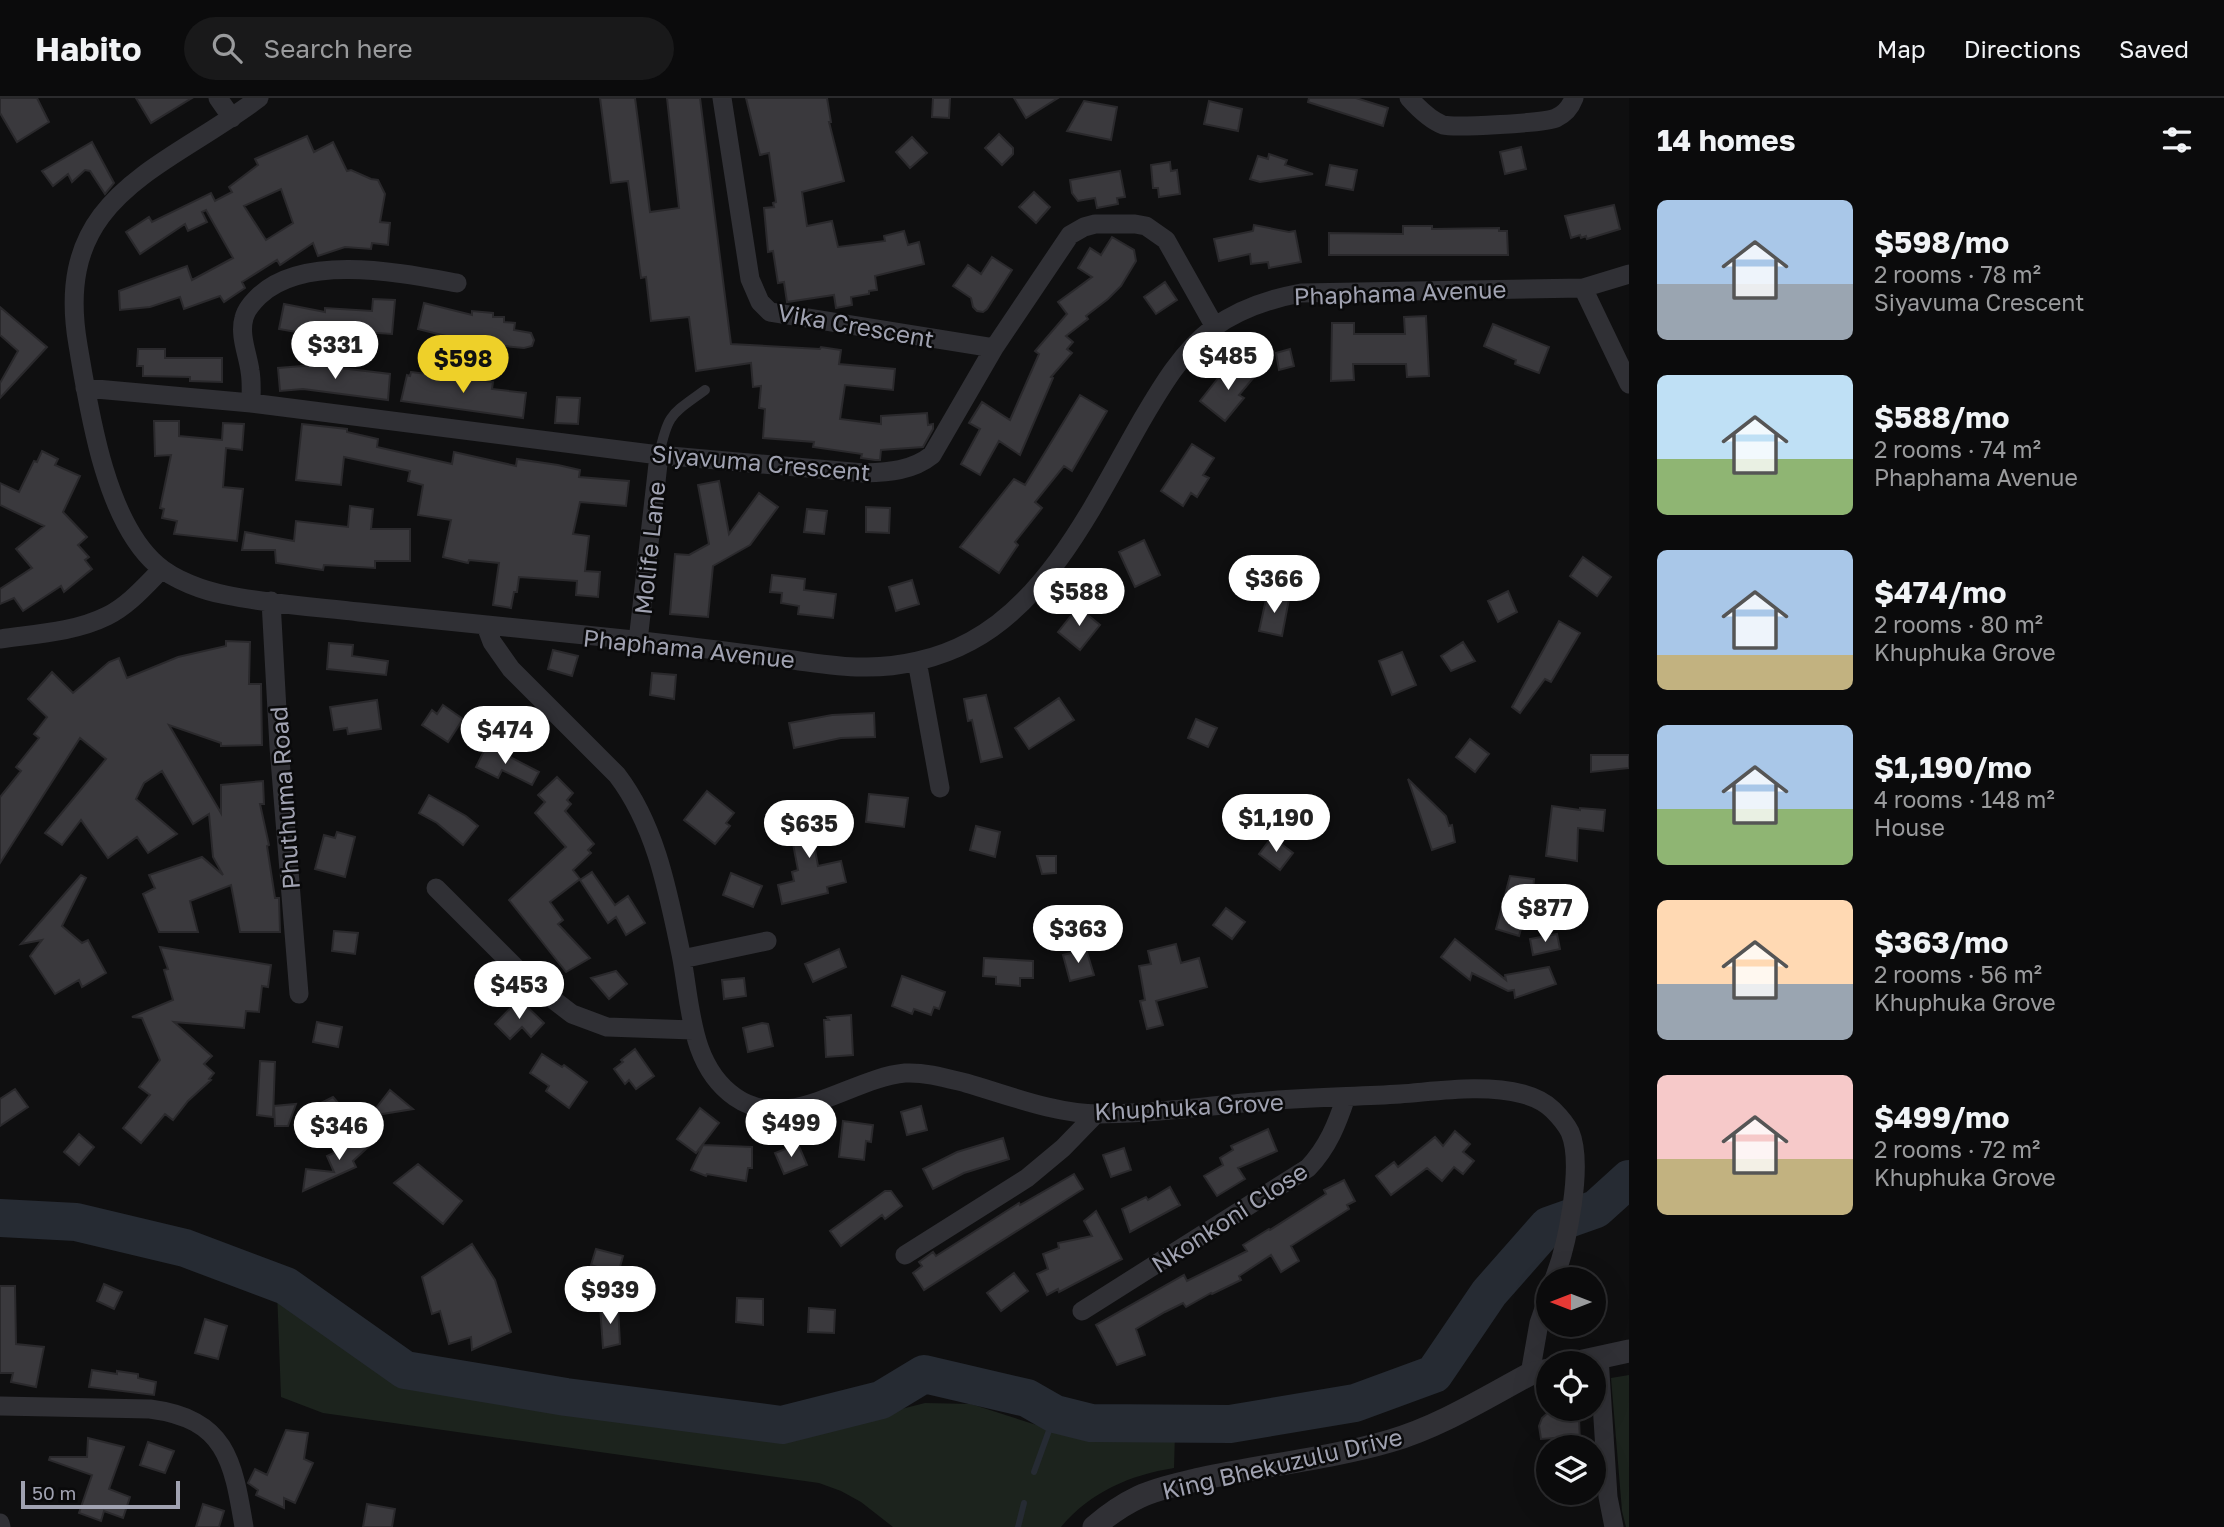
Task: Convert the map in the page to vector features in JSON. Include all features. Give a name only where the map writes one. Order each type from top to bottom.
[{"type":"street","points":[[218,98],[232,118]]},
{"type":"street","name":"Phaphama Avenue","points":[[259,98],[153,167],[111,201],[91,230],[73,291],[74,320],[85,388],[114,499],[128,528],[144,552],[161,570],[206,590],[229,596],[859,667],[918,662],[972,641],[996,626],[1023,603],[1073,538],[1169,376],[1189,350],[1215,327],[1260,303],[1301,293],[1583,288],[1629,274]]},
{"type":"street","name":"Vika Crescent","points":[[722,98],[750,279],[760,302],[770,312],[994,348]]},
{"type":"street","points":[[1409,98],[1428,116],[1444,125],[1539,123],[1567,111],[1574,98]]},
{"type":"street","name":"Siyavuma Crescent","points":[[85,388],[251,403],[659,455],[864,472],[903,470],[920,465],[932,455],[994,348],[1070,235],[1084,226],[1146,226],[1166,240],[1215,327]]},
{"type":"street","points":[[251,403],[251,374],[243,335],[244,318],[251,304],[283,279],[318,271],[348,271],[409,274],[457,283]]},
{"type":"street","points":[[1583,288],[1629,384]]},
{"type":"street","name":"Molife Lane","points":[[638,641],[659,455]]},
{"type":"street","points":[[0,639],[70,628],[107,616],[132,599],[161,570]]},
{"type":"street","name":"Phuthuma Road","points":[[271,601],[279,747],[299,994]]},
{"type":"street","name":"Khuphuka Grove","points":[[486,626],[492,642],[511,669],[617,775],[631,794],[654,846],[682,959],[693,1030],[714,1078],[740,1100],[761,1108],[800,1107],[880,1078],[919,1073],[940,1076],[1063,1109],[1096,1114],[1474,1089],[1524,1094],[1551,1108],[1570,1131],[1575,1150],[1566,1241],[1558,1267]]},
{"type":"street","points":[[918,662],[940,788]]},
{"type":"street","points":[[436,888],[529,981],[572,1014],[607,1027],[693,1030]]},
{"type":"street","points":[[682,959],[766,941]]},
{"type":"street","name":"Nkonkoni Close","points":[[1082,1311],[1308,1168],[1329,1140],[1346,1097]]},
{"type":"street","points":[[905,1255],[1027,1178],[1063,1148],[1096,1114]]},
{"type":"street","points":[[1606,1356],[1629,1351]]},
{"type":"street","name":"King Bhekuzulu Drive","points":[[1094,1527],[1115,1510],[1165,1488],[1343,1452],[1426,1429],[1536,1374]]},
{"type":"street","points":[[0,1406],[150,1409],[173,1412],[190,1418],[204,1425],[226,1453],[236,1483],[244,1527]]},
{"type":"street","points":[[1603,1421],[1608,1497],[1614,1527]]},
{"type":"lane","points":[[659,455],[665,427],[671,416],[705,390]]},
{"type":"shaded area","points":[[277,1290],[406,1377],[782,1436],[799,1435],[925,1403],[971,1404],[1071,1436],[1175,1433],[1174,1468],[1142,1475],[1112,1487],[1085,1504],[1061,1527],[893,1527],[861,1502],[819,1483],[323,1413],[281,1397]]},
{"type":"shaded area","points":[[1629,1375],[1629,1527],[1626,1527],[1622,1511],[1611,1378]]},
{"type":"building","points":[[0,98],[37,98],[49,122],[17,142],[0,113]]},
{"type":"building","points":[[136,98],[192,98],[151,123]]},
{"type":"building","points":[[600,98],[635,98],[650,212],[679,208],[667,98],[700,98],[731,344],[841,350],[839,364],[895,369],[893,390],[845,385],[840,419],[881,424],[881,416],[927,413],[928,425],[933,424],[933,429],[923,447],[881,450],[880,460],[875,460],[861,458],[862,454],[813,447],[814,442],[763,438],[765,409],[759,408],[761,386],[753,387],[751,363],[696,371],[689,317],[651,321],[646,277],[641,278],[628,181],[611,183]]},
{"type":"building","points":[[746,98],[827,98],[829,122],[844,181],[802,192],[807,226],[832,221],[838,247],[885,241],[884,236],[904,231],[908,245],[919,242],[924,264],[875,276],[877,290],[851,297],[852,305],[836,308],[834,295],[787,302],[784,282],[778,283],[773,251],[768,252],[764,208],[774,207],[773,203],[776,202],[769,153],[760,155]]},
{"type":"building","points":[[933,98],[950,98],[949,118],[932,117]]},
{"type":"building","points":[[1014,98],[1058,98],[1026,118]]},
{"type":"building","points":[[1309,98],[1356,98],[1388,108],[1383,126],[1308,102]]},
{"type":"building","points":[[1084,101],[1117,107],[1111,140],[1067,131]]},
{"type":"building","points":[[1209,101],[1242,109],[1238,131],[1204,124]]},
{"type":"building","points":[[999,134],[1013,148],[1013,154],[1002,165],[985,148]]},
{"type":"building","points":[[307,136],[314,152],[333,142],[347,171],[378,180],[385,194],[380,222],[390,223],[388,245],[372,243],[371,249],[345,247],[318,256],[313,243],[280,265],[277,260],[242,282],[245,288],[224,302],[220,296],[184,309],[180,297],[150,307],[120,310],[119,291],[187,266],[192,280],[233,258],[206,210],[202,212],[207,222],[188,231],[185,224],[140,254],[126,232],[149,217],[152,222],[211,193],[215,201],[232,192],[229,187],[258,165],[255,159]],"holes":[[[281,189],[293,223],[266,240],[244,206]]]},
{"type":"building","points":[[912,137],[927,153],[910,168],[896,152]]},
{"type":"building","points":[[92,142],[114,183],[105,194],[90,171],[85,170],[72,182],[68,174],[53,186],[42,171]]},
{"type":"building","points":[[1521,147],[1526,169],[1505,174],[1500,152]]},
{"type":"building","points":[[1269,154],[1287,160],[1285,165],[1313,174],[1260,182],[1250,179],[1258,156],[1268,159]]},
{"type":"building","points":[[1170,162],[1171,171],[1177,170],[1180,194],[1159,197],[1158,188],[1153,188],[1151,165]]},
{"type":"building","points":[[1330,165],[1357,170],[1353,190],[1326,185]]},
{"type":"building","points":[[1120,171],[1125,197],[1117,198],[1118,204],[1097,208],[1095,198],[1078,201],[1072,193],[1070,180]]},
{"type":"building","points":[[1034,192],[1050,207],[1036,223],[1019,207]]},
{"type":"building","points":[[1614,205],[1620,229],[1587,239],[1586,236],[1581,238],[1580,235],[1571,238],[1565,216]]},
{"type":"building","points":[[1254,225],[1295,231],[1301,262],[1269,268],[1268,262],[1251,264],[1250,254],[1219,261],[1214,239],[1253,231]]},
{"type":"building","points":[[1403,226],[1432,226],[1432,229],[1499,228],[1499,231],[1507,231],[1508,255],[1329,255],[1329,233],[1403,234]]},
{"type":"building","points":[[1112,237],[1134,250],[1136,261],[1121,286],[1086,316],[1088,319],[1066,336],[1073,342],[1067,349],[1072,353],[1051,377],[1053,378],[1020,455],[999,441],[980,475],[961,464],[980,429],[969,423],[982,402],[1010,420],[1039,354],[1035,351],[1067,314],[1058,302],[1092,277],[1078,268],[1090,248],[1101,255]]},
{"type":"building","points":[[992,257],[1012,270],[987,309],[983,312],[977,311],[971,298],[953,286],[968,265],[981,274]]},
{"type":"building","points":[[1165,282],[1177,300],[1156,314],[1144,297]]},
{"type":"building","points":[[373,299],[395,300],[392,334],[303,328],[302,333],[279,329],[284,304],[325,312],[325,308],[372,311]]},
{"type":"building","points":[[424,303],[472,315],[472,311],[504,317],[504,322],[515,323],[514,330],[531,333],[534,340],[532,346],[524,348],[494,345],[494,350],[461,347],[462,340],[418,329]]},
{"type":"building","points":[[0,307],[47,347],[0,398],[0,383],[18,351],[0,335]]},
{"type":"building","points":[[1426,316],[1429,376],[1407,377],[1406,364],[1353,364],[1354,380],[1331,381],[1332,323],[1354,323],[1354,334],[1405,334],[1404,317]]},
{"type":"building","points":[[1493,324],[1549,347],[1539,373],[1515,364],[1516,360],[1484,346]]},
{"type":"building","points":[[138,349],[165,349],[165,358],[222,358],[222,382],[190,381],[190,377],[143,376],[143,366],[137,366]]},
{"type":"building","points":[[1290,349],[1294,366],[1279,370],[1276,353]]},
{"type":"building","points":[[1237,362],[1255,376],[1239,395],[1244,398],[1225,421],[1200,401],[1219,377],[1222,380]]},
{"type":"building","points":[[316,365],[390,374],[388,400],[303,389],[280,391],[278,368]]},
{"type":"building","points":[[411,372],[493,382],[492,389],[526,393],[523,418],[401,401],[407,375],[410,376]]},
{"type":"building","points":[[1080,395],[1107,411],[1072,471],[1064,466],[1035,502],[1042,508],[1015,542],[1018,545],[999,573],[960,547],[1014,479],[1025,485]]},
{"type":"building","points":[[557,397],[580,398],[578,424],[555,423]]},
{"type":"building","points":[[154,421],[179,421],[179,436],[222,440],[223,423],[244,424],[242,450],[226,448],[223,487],[243,489],[237,541],[174,534],[177,521],[162,518],[164,509],[160,508],[171,455],[155,456]]},
{"type":"building","points":[[302,424],[347,429],[347,432],[378,439],[377,447],[452,464],[454,452],[516,466],[517,459],[558,465],[580,470],[579,477],[629,481],[626,506],[580,502],[573,534],[589,536],[585,571],[600,572],[598,597],[576,595],[577,581],[519,577],[511,608],[493,605],[499,563],[469,560],[468,563],[443,557],[451,520],[418,515],[423,485],[408,481],[410,471],[344,457],[341,485],[296,480]]},
{"type":"building","points":[[1192,444],[1214,458],[1203,475],[1209,478],[1197,497],[1191,493],[1183,506],[1161,491]]},
{"type":"building","points":[[42,451],[58,459],[55,465],[80,476],[63,512],[87,537],[78,545],[89,557],[85,560],[92,569],[64,592],[61,586],[23,611],[14,598],[0,604],[0,589],[32,568],[16,549],[44,526],[0,505],[0,483],[19,492]]},
{"type":"building","points":[[719,481],[729,534],[759,493],[778,507],[750,545],[713,566],[708,617],[670,614],[675,554],[689,555],[709,544],[698,485]]},
{"type":"building","points":[[350,506],[373,509],[371,529],[410,529],[410,561],[375,561],[375,568],[324,565],[323,570],[276,563],[275,550],[242,550],[245,532],[294,541],[296,521],[348,527]]},
{"type":"building","points":[[866,507],[890,508],[889,533],[866,532]]},
{"type":"building","points":[[807,509],[827,511],[824,534],[804,532]]},
{"type":"building","points":[[1144,540],[1160,575],[1135,587],[1119,552]]},
{"type":"building","points":[[1583,557],[1611,577],[1597,596],[1570,576]]},
{"type":"building","points":[[772,575],[805,579],[804,590],[836,594],[833,618],[798,614],[799,606],[781,603],[782,593],[770,592]]},
{"type":"building","points":[[912,580],[919,604],[896,611],[889,587]]},
{"type":"building","points":[[1508,591],[1517,612],[1498,622],[1488,601]]},
{"type":"building","points":[[1267,595],[1289,599],[1282,636],[1259,631]]},
{"type":"building","points":[[1078,607],[1100,625],[1080,650],[1058,632]]},
{"type":"building","points":[[1559,621],[1580,633],[1551,682],[1545,679],[1520,713],[1512,707]]},
{"type":"building","points":[[226,641],[250,642],[249,684],[261,684],[262,745],[221,746],[221,743],[169,725],[221,813],[221,785],[263,781],[264,804],[260,804],[269,845],[275,898],[279,898],[280,932],[240,932],[231,885],[190,901],[198,932],[159,932],[143,894],[155,888],[149,875],[202,857],[223,875],[213,857],[209,814],[193,824],[162,771],[144,783],[136,799],[177,834],[148,853],[137,837],[108,858],[81,820],[62,845],[45,833],[106,759],[80,738],[0,863],[0,797],[21,771],[16,767],[39,738],[34,734],[47,717],[28,699],[52,672],[73,693],[109,662],[119,658],[127,678],[178,657],[226,646]]},
{"type":"building","points":[[1463,642],[1475,661],[1451,671],[1441,656]]},
{"type":"building","points":[[329,643],[353,645],[352,656],[388,661],[386,675],[327,669]]},
{"type":"building","points":[[553,650],[578,656],[572,676],[548,669]]},
{"type":"building","points":[[1402,652],[1416,685],[1392,695],[1379,661]]},
{"type":"building","points":[[652,673],[676,675],[674,699],[650,695]]},
{"type":"building","points":[[986,695],[1002,757],[981,762],[972,720],[968,721],[964,699]]},
{"type":"building","points":[[1059,698],[1074,720],[1029,749],[1015,728]]},
{"type":"building","points":[[377,700],[381,729],[348,734],[347,728],[334,730],[330,707]]},
{"type":"building","points":[[443,705],[463,719],[448,742],[422,725],[432,710],[437,714]]},
{"type":"building","points":[[874,713],[875,737],[841,738],[794,748],[789,723],[832,715]]},
{"type":"building","points":[[1196,719],[1217,728],[1208,747],[1188,738]]},
{"type":"building","points":[[1470,739],[1489,754],[1475,772],[1456,757]]},
{"type":"building","points":[[487,745],[539,772],[532,785],[502,770],[498,778],[476,767]]},
{"type":"building","points":[[1591,755],[1629,755],[1629,768],[1591,772]]},
{"type":"building","points":[[557,777],[573,793],[567,800],[571,804],[565,811],[594,844],[588,850],[591,853],[573,870],[580,879],[550,902],[563,920],[558,924],[590,958],[566,972],[509,900],[566,847],[535,813],[545,802],[538,795]]},
{"type":"building","points":[[1408,779],[1446,816],[1449,826],[1452,825],[1455,842],[1432,850]]},
{"type":"building","points":[[707,791],[734,813],[726,823],[730,826],[715,844],[684,820]]},
{"type":"building","points":[[869,794],[908,798],[904,827],[866,822]]},
{"type":"building","points":[[429,795],[478,826],[463,845],[437,823],[419,813]]},
{"type":"building","points":[[820,805],[824,824],[811,827],[818,866],[841,861],[846,882],[827,887],[828,893],[782,904],[778,885],[794,881],[792,872],[798,870],[787,812]]},
{"type":"building","points":[[1552,806],[1605,810],[1603,831],[1578,828],[1577,861],[1546,856]]},
{"type":"building","points":[[976,826],[1000,832],[995,857],[970,850]]},
{"type":"building","points":[[337,832],[355,837],[345,877],[315,869],[324,835],[335,838]]},
{"type":"building","points":[[1272,837],[1293,853],[1280,870],[1259,854]]},
{"type":"building","points":[[1037,856],[1056,856],[1056,873],[1042,874]]},
{"type":"building","points":[[592,872],[615,905],[628,896],[645,923],[626,935],[616,917],[608,923],[580,880]]},
{"type":"building","points":[[731,873],[762,886],[753,907],[723,895]]},
{"type":"building","points":[[81,875],[86,878],[62,926],[82,943],[88,940],[106,973],[82,987],[79,980],[55,994],[30,956],[42,940],[21,944]]},
{"type":"building","points":[[1510,876],[1534,879],[1532,901],[1529,900],[1519,936],[1496,929]]},
{"type":"building","points":[[1226,908],[1245,922],[1232,939],[1213,925]]},
{"type":"building","points":[[334,931],[358,933],[355,954],[332,951]]},
{"type":"building","points":[[1557,934],[1560,949],[1533,955],[1530,939]]},
{"type":"building","points":[[1455,939],[1506,980],[1505,975],[1549,967],[1556,984],[1515,998],[1514,990],[1508,991],[1472,973],[1470,980],[1441,957]]},
{"type":"building","points":[[1176,944],[1181,963],[1199,958],[1207,987],[1156,1001],[1163,1025],[1147,1029],[1140,1001],[1145,1000],[1139,966],[1151,964],[1148,951]]},
{"type":"building","points":[[160,947],[271,965],[268,987],[262,986],[259,1012],[246,1011],[244,1028],[174,1022],[212,1056],[204,1064],[214,1073],[209,1079],[211,1080],[188,1101],[173,1120],[165,1114],[141,1143],[123,1128],[150,1095],[139,1087],[160,1060],[142,1018],[132,1017],[173,1000],[164,970],[168,969]]},
{"type":"building","points":[[839,949],[846,967],[813,982],[805,964]]},
{"type":"building","points":[[1086,949],[1094,975],[1070,981],[1063,955]]},
{"type":"building","points":[[984,958],[1033,961],[1033,978],[1020,978],[1020,986],[996,984],[996,977],[983,976]]},
{"type":"building","points":[[616,971],[627,984],[609,999],[591,978]]},
{"type":"building","points":[[902,976],[945,992],[939,1009],[934,1007],[931,1015],[914,1009],[912,1014],[892,1006]]},
{"type":"building","points":[[744,978],[746,996],[724,999],[722,980]]},
{"type":"building","points":[[519,999],[544,1023],[531,1037],[522,1027],[510,1039],[495,1024]]},
{"type":"building","points":[[851,1015],[853,1055],[826,1057],[824,1020],[829,1020],[827,1017]]},
{"type":"building","points":[[317,1022],[342,1027],[338,1047],[313,1042]]},
{"type":"building","points":[[768,1024],[773,1046],[748,1052],[743,1028]]},
{"type":"building","points":[[635,1049],[654,1076],[636,1089],[629,1080],[625,1084],[614,1069]]},
{"type":"building","points":[[542,1054],[562,1067],[564,1065],[587,1082],[569,1108],[546,1091],[549,1086],[530,1073]]},
{"type":"building","points":[[260,1061],[275,1062],[273,1117],[257,1115]]},
{"type":"building","points":[[15,1089],[28,1107],[0,1126],[0,1099]]},
{"type":"building","points":[[390,1090],[413,1109],[370,1116]]},
{"type":"building","points":[[333,1097],[352,1119],[311,1127],[313,1107]]},
{"type":"building","points":[[296,1104],[288,1126],[275,1126],[274,1106]]},
{"type":"building","points":[[921,1106],[927,1130],[907,1135],[901,1112]]},
{"type":"building","points":[[700,1108],[719,1123],[696,1153],[677,1139]]},
{"type":"building","points":[[843,1121],[873,1125],[871,1142],[866,1141],[864,1160],[839,1157]]},
{"type":"building","points":[[1268,1129],[1277,1151],[1238,1168],[1245,1179],[1217,1196],[1204,1176],[1223,1165],[1220,1158],[1233,1150],[1231,1146]]},
{"type":"building","points":[[1455,1131],[1470,1144],[1463,1152],[1474,1161],[1463,1174],[1454,1167],[1442,1181],[1427,1168],[1391,1195],[1376,1176],[1394,1162],[1398,1167],[1435,1137],[1443,1146]]},
{"type":"building","points":[[379,1132],[381,1135],[353,1161],[356,1167],[303,1191],[306,1169],[334,1172],[327,1156]]},
{"type":"building","points":[[79,1134],[94,1147],[79,1165],[64,1152]]},
{"type":"building","points":[[1003,1138],[1009,1159],[964,1173],[933,1189],[923,1169],[957,1152]]},
{"type":"building","points":[[798,1144],[807,1165],[784,1174],[775,1153]]},
{"type":"building","points":[[703,1145],[752,1147],[752,1168],[748,1168],[746,1181],[707,1174],[706,1176],[691,1170]]},
{"type":"building","points":[[1124,1148],[1131,1170],[1111,1177],[1103,1155]]},
{"type":"building","points":[[418,1164],[462,1201],[443,1224],[394,1183]]},
{"type":"building","points":[[1074,1174],[1083,1189],[924,1290],[913,1273],[922,1266],[919,1262],[933,1252],[936,1256],[1019,1203],[1020,1205]]},
{"type":"building","points":[[1344,1180],[1355,1201],[1347,1205],[1349,1209],[1291,1246],[1299,1261],[1281,1272],[1271,1255],[1239,1276],[1241,1280],[1186,1307],[1183,1303],[1165,1312],[1136,1329],[1145,1355],[1117,1365],[1096,1325],[1184,1275],[1187,1281],[1247,1251],[1243,1245],[1326,1194],[1324,1190]]},
{"type":"building","points":[[1170,1187],[1180,1205],[1130,1232],[1122,1209],[1146,1197],[1148,1200]]},
{"type":"building","points":[[885,1191],[891,1191],[902,1206],[885,1219],[882,1215],[841,1246],[830,1231]]},
{"type":"building","points":[[1096,1211],[1122,1259],[1059,1292],[1058,1289],[1047,1295],[1037,1274],[1048,1269],[1043,1254],[1059,1248],[1058,1243],[1092,1236],[1084,1221]]},
{"type":"building","points":[[472,1244],[495,1280],[511,1332],[472,1350],[471,1337],[449,1344],[440,1311],[432,1314],[422,1277]]},
{"type":"building","points":[[596,1249],[623,1256],[618,1274],[591,1265]]},
{"type":"building","points":[[1014,1273],[1028,1291],[1001,1311],[987,1293]]},
{"type":"building","points":[[104,1284],[122,1292],[114,1309],[97,1301]]},
{"type":"building","points":[[0,1286],[15,1286],[16,1344],[44,1347],[36,1387],[11,1382],[13,1373],[0,1373]]},
{"type":"building","points":[[737,1298],[763,1299],[763,1325],[736,1322]]},
{"type":"building","points":[[618,1305],[620,1344],[603,1348],[600,1306]]},
{"type":"building","points":[[809,1308],[835,1310],[834,1333],[808,1332]]},
{"type":"building","points":[[205,1319],[227,1326],[218,1359],[195,1353]]},
{"type":"building","points":[[92,1370],[138,1374],[138,1378],[156,1382],[154,1395],[89,1387]]},
{"type":"building","points":[[1541,1421],[1579,1421],[1580,1435],[1540,1435]]},
{"type":"building","points":[[286,1430],[308,1433],[304,1459],[313,1463],[295,1503],[284,1498],[284,1508],[256,1495],[258,1490],[248,1483],[255,1469],[267,1475]]},
{"type":"building","points":[[88,1438],[124,1447],[109,1489],[130,1497],[123,1518],[104,1511],[101,1521],[79,1513],[92,1475],[49,1460],[50,1457],[87,1457]]},
{"type":"building","points":[[148,1442],[174,1451],[165,1473],[140,1465]]},
{"type":"building","points":[[203,1504],[224,1511],[219,1527],[196,1527]]},
{"type":"building","points":[[367,1504],[395,1509],[392,1527],[363,1527]]},
{"type":"waterway","points":[[0,1218],[76,1222],[185,1248],[286,1286],[405,1370],[566,1397],[782,1425],[881,1400],[924,1374],[1027,1398],[1055,1414],[1091,1423],[1230,1424],[1355,1403],[1434,1374],[1489,1293],[1548,1226],[1596,1209],[1629,1179]]},
{"type":"waterway","points":[[1034,1472],[1055,1414]]},
{"type":"waterway","points":[[1018,1527],[1024,1503]]}]
